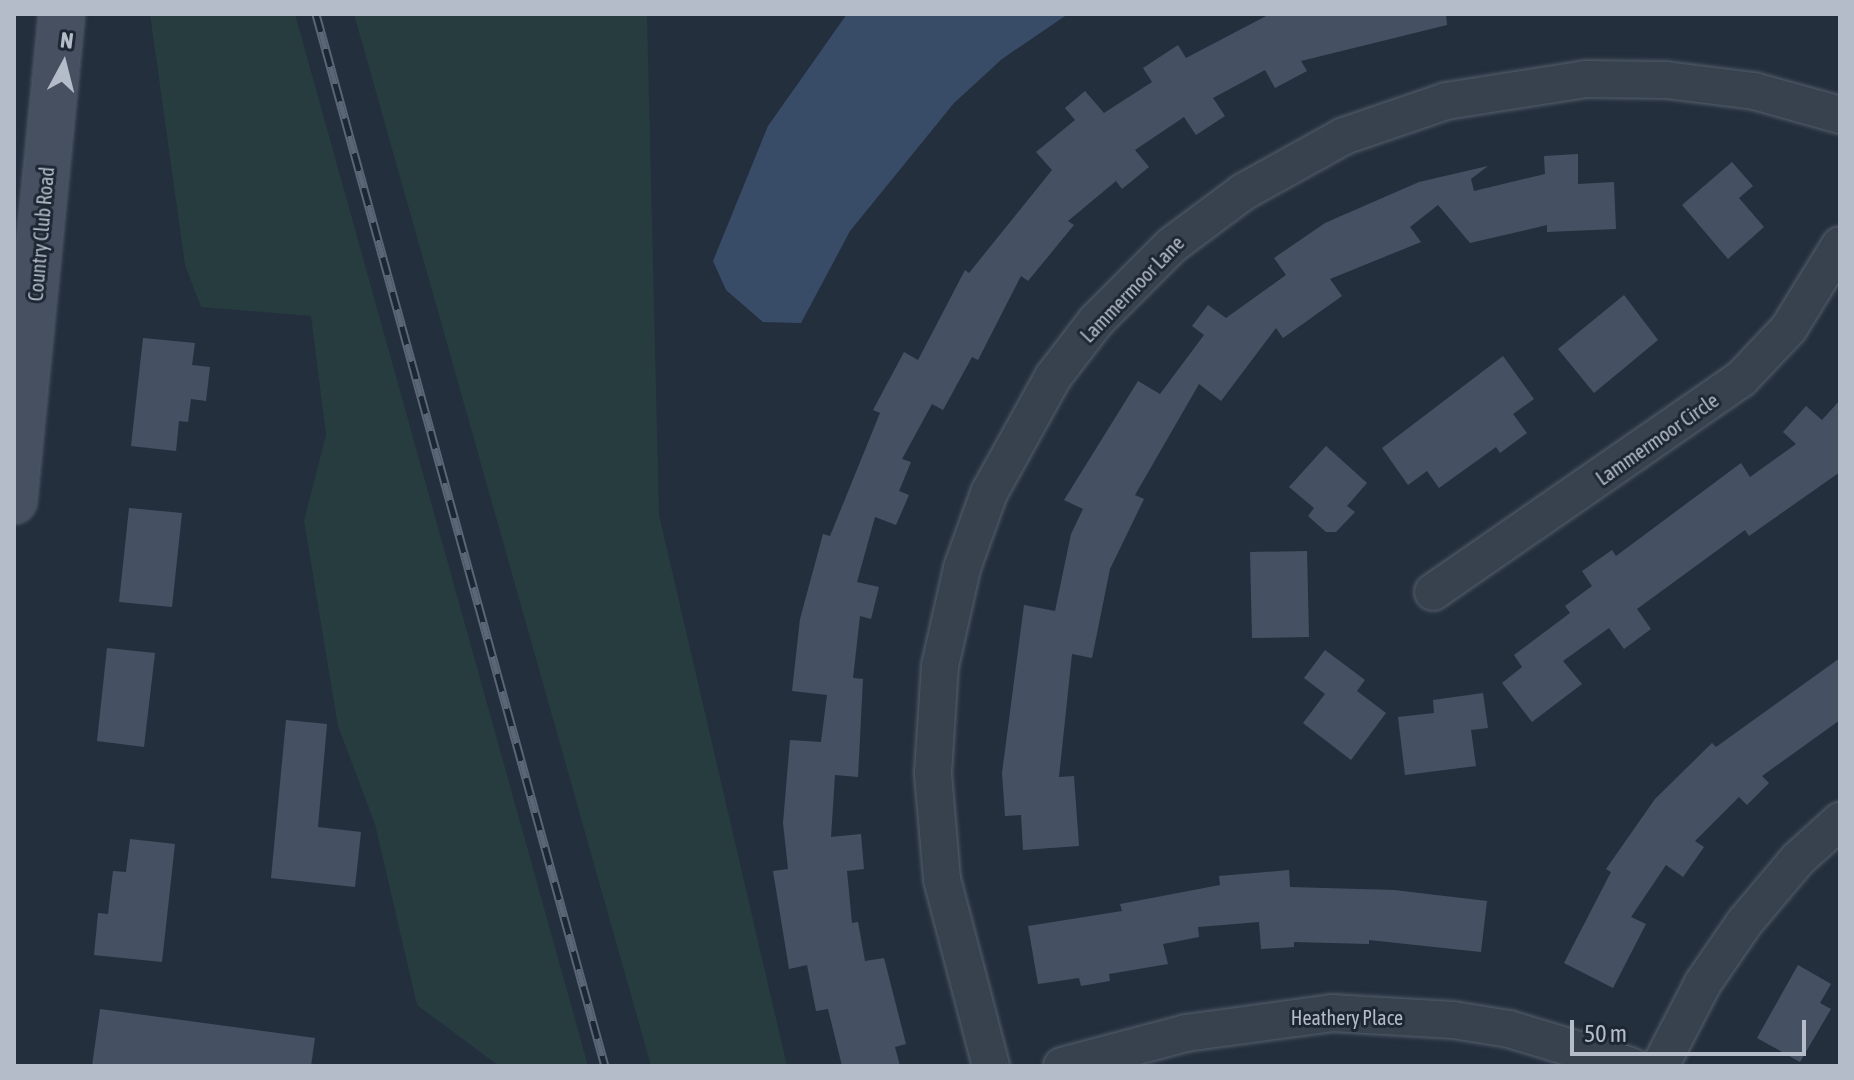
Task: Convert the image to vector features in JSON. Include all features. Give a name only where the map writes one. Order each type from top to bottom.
[{"type":"main road","name":"Country Club Road","points":[[14,501],[19,410],[62,14]]},
{"type":"street","name":"Lammermoor Lane","points":[[991,1066],[941,862],[933,773],[940,666],[962,568],[984,508],[1021,430],[1061,366],[1096,321],[1172,245],[1243,192],[1320,147],[1411,111],[1498,89],[1586,79],[1666,80],[1754,91],[1840,115]]},
{"type":"street","name":"Lammermoor Circle","points":[[1433,592],[1741,379],[1796,318],[1840,245]]},
{"type":"street","points":[[1660,1066],[1703,983],[1745,922],[1798,859],[1840,821]]},
{"type":"street","name":"Heathery Place","points":[[1062,1066],[1186,1033],[1332,1013],[1453,1020],[1509,1029],[1631,1066]]},
{"type":"green space","points":[[150,14],[295,14],[588,1066],[499,1066],[417,1005],[375,824],[338,726],[304,521],[326,435],[311,316],[201,307],[185,265]]},
{"type":"green space","points":[[354,14],[647,14],[659,515],[787,1066],[651,1066]]},
{"type":"water","points":[[847,14],[1068,14],[1002,59],[954,103],[850,231],[801,323],[763,322],[726,290],[713,261],[768,126]]},
{"type":"building","points":[[1270,14],[1446,14],[1447,25],[1301,61],[1307,71],[1275,88],[1265,70],[1213,98],[1225,116],[1196,135],[1184,117],[1135,150],[1149,167],[1122,189],[1116,181],[1068,221],[1074,225],[1028,281],[1021,276],[978,360],[972,357],[943,410],[932,404],[902,459],[911,462],[899,491],[909,495],[896,525],[875,517],[857,582],[879,587],[871,619],[860,616],[853,678],[863,679],[858,777],[835,775],[831,837],[861,834],[864,869],[847,871],[852,923],[858,922],[865,961],[884,958],[906,1044],[895,1047],[900,1066],[842,1066],[828,1009],[816,1011],[807,965],[789,969],[773,871],[788,869],[783,823],[790,740],[821,742],[827,695],[792,691],[800,619],[823,534],[830,536],[880,413],[873,410],[904,352],[918,360],[965,270],[969,273],[1052,170],[1036,152],[1075,120],[1065,108],[1085,91],[1104,113],[1152,82],[1143,68],[1178,45],[1186,58]]},
{"type":"building","points":[[1578,154],[1578,184],[1614,182],[1616,229],[1547,232],[1547,225],[1470,243],[1438,205],[1410,227],[1421,242],[1330,279],[1342,296],[1283,338],[1276,328],[1221,401],[1199,384],[1135,495],[1144,499],[1110,569],[1092,658],[1072,654],[1059,777],[1074,776],[1079,846],[1023,850],[1021,815],[1005,816],[1002,773],[1024,605],[1055,611],[1071,534],[1083,509],[1064,500],[1138,381],[1160,394],[1204,335],[1192,326],[1208,305],[1226,318],[1286,275],[1274,258],[1325,223],[1419,182],[1488,166],[1471,179],[1474,191],[1545,174],[1544,156]]},
{"type":"building","points":[[1732,162],[1753,186],[1739,198],[1764,227],[1728,259],[1682,205]]},
{"type":"building","points":[[1624,295],[1658,340],[1594,393],[1558,349]]},
{"type":"building","points":[[143,338],[195,343],[192,365],[210,367],[206,401],[191,399],[188,422],[179,421],[176,451],[131,446]]},
{"type":"building","points":[[1503,356],[1534,399],[1513,414],[1527,433],[1500,453],[1496,447],[1439,488],[1427,471],[1408,485],[1382,448]]},
{"type":"building","points":[[1840,400],[1840,472],[1749,536],[1745,530],[1637,609],[1651,629],[1624,649],[1609,628],[1563,661],[1582,684],[1532,722],[1502,683],[1522,667],[1514,655],[1570,613],[1565,606],[1592,586],[1582,571],[1612,550],[1616,556],[1741,463],[1750,477],[1796,444],[1783,432],[1806,406],[1822,420]]},
{"type":"building","points":[[1326,446],[1367,483],[1347,506],[1355,512],[1336,532],[1326,532],[1308,516],[1314,508],[1289,487]]},
{"type":"building","points":[[129,508],[182,513],[172,607],[119,602]]},
{"type":"building","points":[[1307,551],[1309,637],[1252,638],[1250,552]]},
{"type":"building","points":[[107,648],[155,653],[144,747],[97,741]]},
{"type":"building","points":[[1325,650],[1365,680],[1357,691],[1386,713],[1351,760],[1303,723],[1325,694],[1304,678]]},
{"type":"building","points":[[1840,658],[1840,720],[1762,776],[1769,783],[1747,805],[1739,797],[1695,841],[1704,847],[1683,877],[1666,865],[1631,917],[1646,924],[1613,988],[1564,963],[1611,872],[1606,869],[1655,799],[1712,743],[1716,747]]},
{"type":"building","points":[[1483,693],[1488,728],[1471,730],[1476,766],[1405,775],[1398,717],[1434,713],[1433,700]]},
{"type":"building","points":[[286,720],[327,724],[318,827],[361,832],[355,887],[271,878]]},
{"type":"building","points":[[130,839],[175,844],[162,962],[94,955],[98,913],[108,914],[113,871],[126,872]]},
{"type":"building","points":[[1289,870],[1290,887],[1394,890],[1487,901],[1481,952],[1369,940],[1369,944],[1294,942],[1294,947],[1261,949],[1259,922],[1198,927],[1199,937],[1163,944],[1168,964],[1109,974],[1110,981],[1081,986],[1079,978],[1038,984],[1028,926],[1122,911],[1120,904],[1220,885],[1219,876]]},
{"type":"building","points":[[1798,965],[1831,984],[1820,1003],[1831,1009],[1800,1062],[1757,1038]]},
{"type":"building","points":[[100,1009],[315,1038],[311,1066],[92,1066]]},
{"type":"railway","points":[[316,14],[605,1066]]}]
